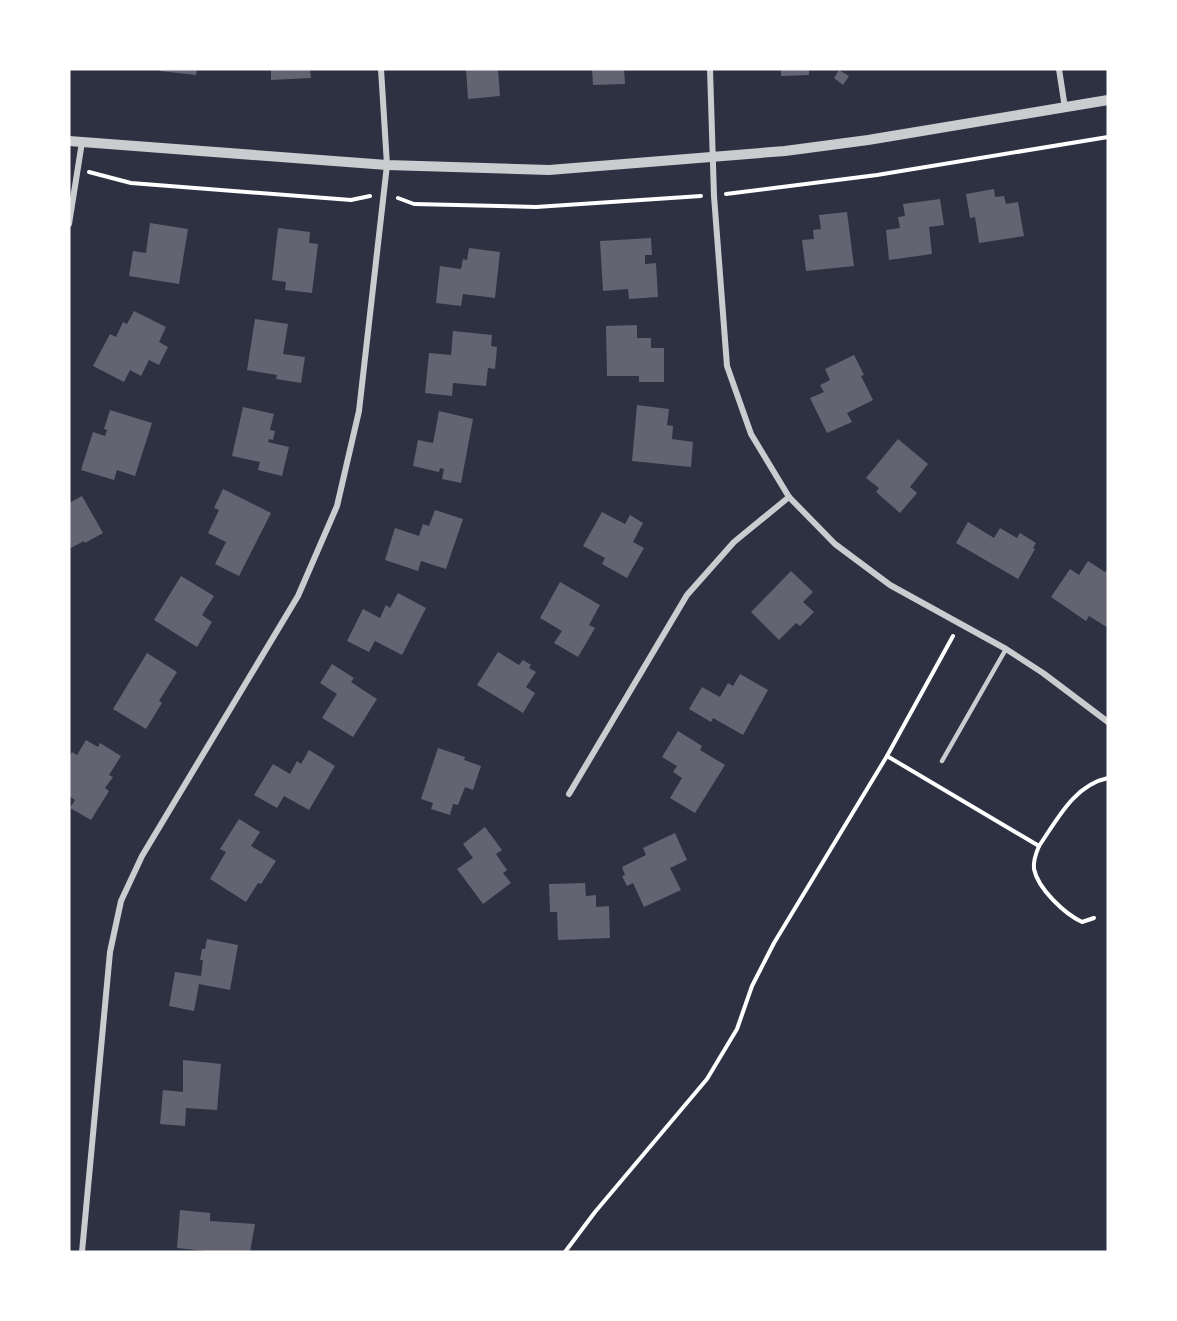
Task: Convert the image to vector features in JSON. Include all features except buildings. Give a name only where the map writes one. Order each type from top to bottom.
[{"type":"street","points":[[82,1252],[110,952],[121,901],[142,856],[298,596],[337,506],[359,411],[387,165],[381,69]]},
{"type":"street","points":[[710,69],[714,196],[727,366],[751,434],[789,497],[835,544],[881,578],[1006,649],[1043,673],[1108,722]]},
{"type":"street","points":[[1059,69],[1065,108]]},
{"type":"street","points":[[69,141],[387,165],[549,170],[713,158],[868,140],[1108,100]]},
{"type":"street","points":[[69,224],[82,142]]},
{"type":"street","points":[[569,794],[687,595],[734,542],[789,497]]},
{"type":"lane","points":[[942,761],[1006,649]]},
{"type":"path","points":[[79,171],[101,174],[131,183],[351,200],[384,194],[414,204],[536,207],[714,196],[877,175],[1108,137]]},
{"type":"path","points":[[565,1252],[595,1212],[707,1079],[737,1029],[752,986],[774,943],[887,756],[960,623]]},
{"type":"path","points":[[887,756],[1039,846]]},
{"type":"path","points":[[1094,918],[1082,922],[1062,910],[1043,886],[1034,869],[1035,857],[1039,846],[1074,796],[1097,780],[1108,777]]}]
